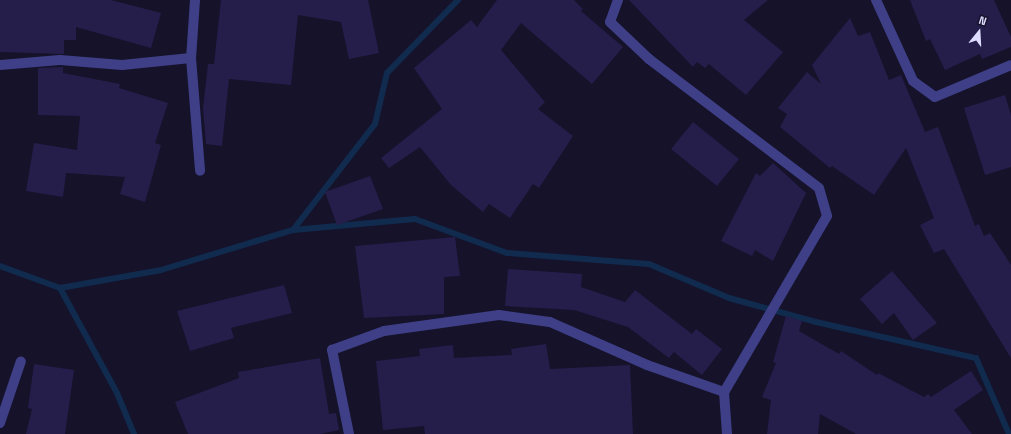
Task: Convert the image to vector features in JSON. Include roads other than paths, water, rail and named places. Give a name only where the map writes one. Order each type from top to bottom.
[{"type":"street","points":[[195,0],[191,58],[200,171]]},
{"type":"street","points":[[618,0],[610,22],[649,59],[819,188],[827,216],[724,392],[726,434]]},
{"type":"street","points":[[876,0],[914,81],[935,97],[1011,65]]},
{"type":"street","points":[[0,65],[60,60],[122,64],[191,58]]},
{"type":"street","points":[[349,434],[332,350],[384,331],[499,315],[550,322],[647,365],[724,392]]},
{"type":"street","points":[[0,423],[21,361]]},
{"type":"waterway","points":[[293,230],[375,124],[387,73],[458,0]]},
{"type":"waterway","points":[[0,266],[60,288],[161,270],[293,230],[415,219],[507,253],[649,264],[729,298],[816,322],[976,358],[1009,434]]},
{"type":"waterway","points":[[60,288],[117,393],[134,434]]}]
